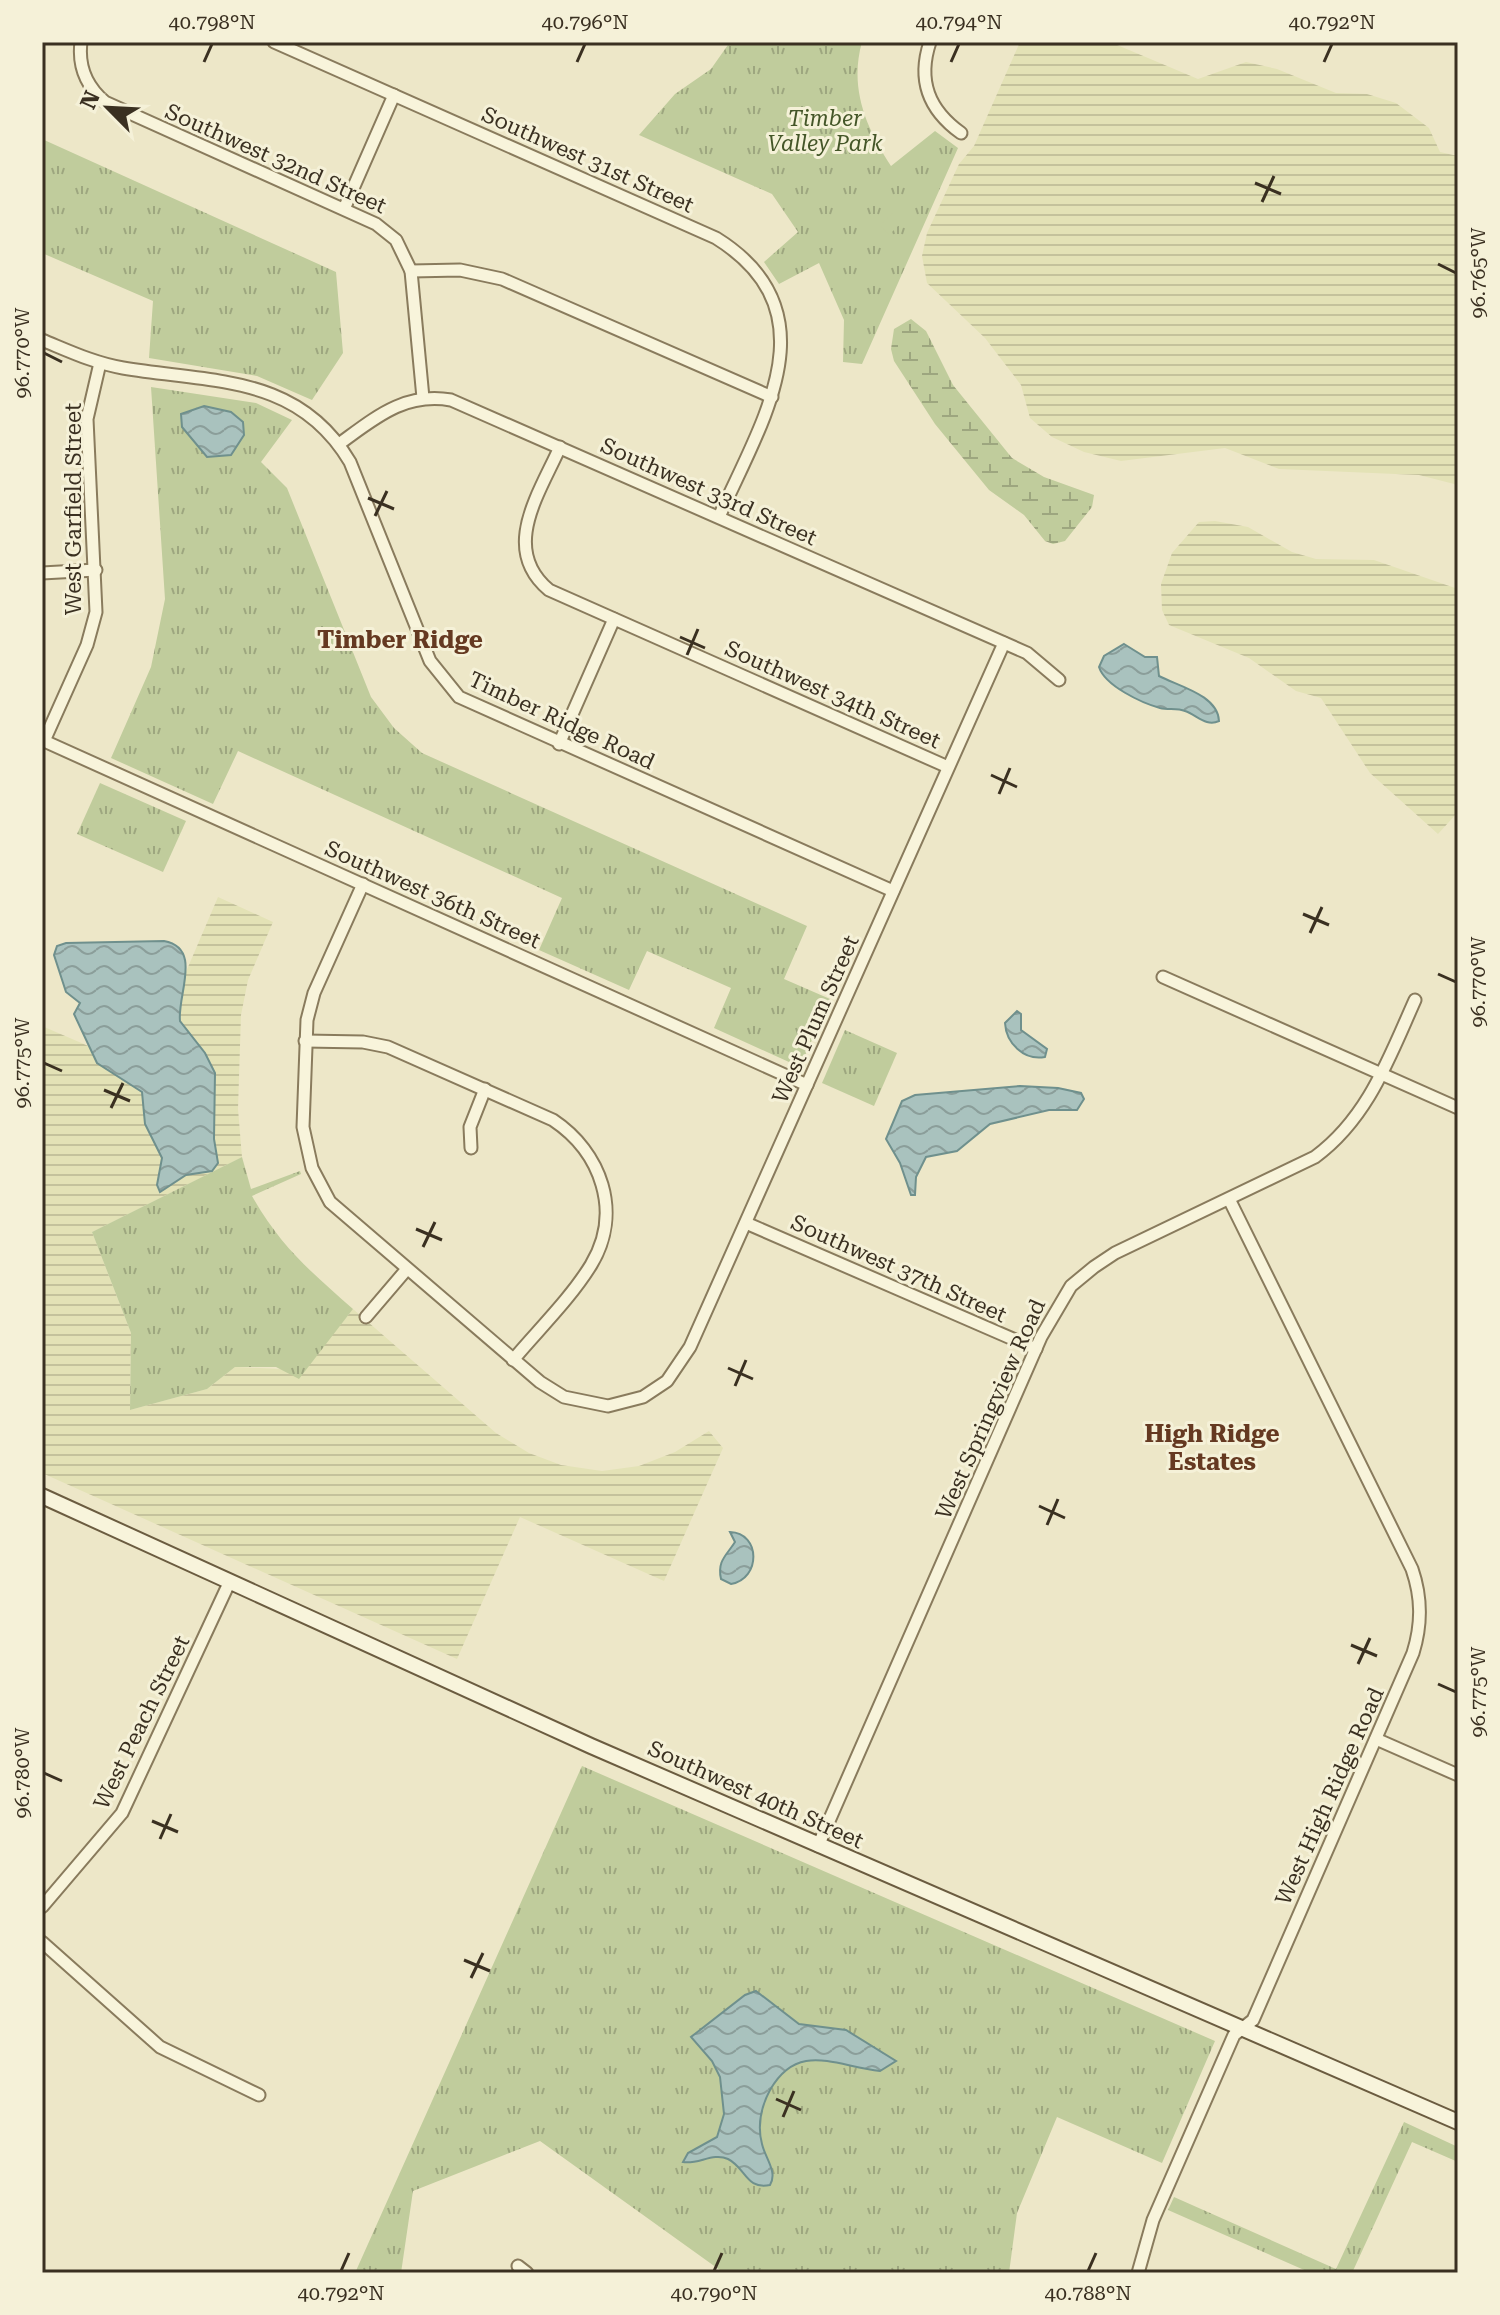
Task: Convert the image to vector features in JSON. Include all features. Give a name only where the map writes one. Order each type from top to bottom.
[{"type":"main road","name":"Southwest 40th Street","points":[[42,1496],[818,1846],[1458,2122]]},
{"type":"street","name":"Southwest 32nd Street","points":[[81,42],[80,59],[86,81],[105,102],[387,230],[403,249],[411,271]]},
{"type":"street","name":"Southwest 31st Street","points":[[274,42],[732,247],[766,285],[779,317],[782,350],[772,397]]},
{"type":"street","points":[[930,42],[924,62],[927,91],[939,115],[961,133]]},
{"type":"street","points":[[344,209],[394,95]]},
{"type":"street","points":[[423,398],[411,271],[460,270],[502,279],[772,397],[719,517]]},
{"type":"street","name":"Timber Ridge Road","points":[[42,340],[100,363],[270,392],[312,415],[339,444],[350,462],[437,674],[459,697],[893,891]]},
{"type":"street","name":"West Garfield Street","points":[[43,741],[92,632],[98,594],[87,419],[100,363]]},
{"type":"street","name":"Southwest 33rd Street","points":[[339,444],[391,408],[423,398],[451,400],[1004,643],[1042,663],[1059,680]]},
{"type":"street","name":"Southwest 34th Street","points":[[560,447],[526,523],[524,549],[527,561],[549,590],[948,767]]},
{"type":"street","points":[[42,573],[96,570]]},
{"type":"street","points":[[559,744],[614,619]]},
{"type":"street","name":"West Plum Street","points":[[513,1360],[548,1389],[580,1403],[608,1406],[643,1397],[667,1381],[683,1361],[1004,643]]},
{"type":"street","name":"Southwest 36th Street","points":[[43,741],[807,1085]]},
{"type":"street","points":[[305,1041],[363,1042],[388,1047],[563,1127],[585,1148],[599,1174],[606,1221],[597,1253],[585,1274],[513,1360],[330,1202],[312,1168],[303,1127],[305,1041],[314,993],[363,884]]},
{"type":"street","points":[[1163,977],[1458,1108]]},
{"type":"street","name":"West Springview Road","points":[[818,1846],[1036,1349],[1061,1300],[1094,1267],[1115,1253],[1230,1201],[1315,1157],[1338,1139],[1382,1074],[1415,1000]]},
{"type":"street","points":[[471,1148],[470,1127],[485,1089]]},
{"type":"street","name":"West High Ridge Road","points":[[1138,2273],[1153,2220],[1234,2035],[1253,2020],[1376,1739],[1418,1637],[1421,1620],[1417,1583],[1230,1201]]},
{"type":"street","name":"Southwest 37th Street","points":[[746,1223],[1036,1349]]},
{"type":"street","points":[[366,1317],[407,1269]]},
{"type":"street","name":"West Peach Street","points":[[42,1907],[122,1813],[230,1581]]},
{"type":"street","points":[[1376,1739],[1458,1775]]},
{"type":"street","points":[[42,1942],[160,2047],[259,2095]]},
{"type":"green space","name":"Timber Valley Park","points":[[730,42],[862,42],[858,75],[862,107],[874,137],[891,166],[935,131],[958,148],[862,364],[843,362],[844,320],[819,263],[779,284],[764,262],[798,232],[772,194],[639,135],[675,94],[711,69]]},
{"type":"green space","points":[[1020,42],[1110,42],[1198,79],[1246,62],[1277,69],[1336,93],[1367,94],[1396,103],[1429,128],[1440,152],[1458,156],[1458,485],[1419,475],[1279,469],[1225,448],[1121,461],[1084,452],[1052,437],[1030,418],[1021,385],[985,338],[927,283],[922,256],[927,233],[959,164],[974,146]]},
{"type":"green space","points":[[42,139],[336,272],[343,353],[312,400],[257,376],[149,358],[153,301],[42,253]]},
{"type":"green space","points":[[895,211],[904,220],[889,235],[880,225]]},
{"type":"green space","points":[[911,319],[926,331],[953,385],[1012,458],[1044,477],[1094,495],[1092,507],[1065,541],[1053,544],[1045,541],[1024,515],[989,490],[935,424],[894,361],[891,349],[894,329]]},
{"type":"green space","points":[[151,387],[256,403],[292,420],[261,462],[287,488],[371,697],[394,728],[422,753],[807,926],[784,979],[830,999],[800,1067],[714,1028],[731,988],[647,951],[629,990],[539,950],[562,898],[238,751],[213,804],[111,758],[151,667],[165,599]]},
{"type":"green space","points":[[1215,521],[1248,527],[1292,552],[1316,559],[1374,560],[1458,589],[1458,812],[1438,834],[1370,773],[1321,698],[1296,691],[1249,658],[1169,625],[1162,610],[1161,584],[1172,553],[1199,522]]},
{"type":"green space","points":[[100,783],[186,821],[163,872],[77,834]]},
{"type":"green space","points":[[218,897],[273,922],[248,980],[241,1015],[238,1109],[242,1157],[92,1232],[131,1333],[130,1410],[207,1389],[235,1367],[304,1370],[353,1309],[496,1433],[529,1453],[561,1465],[602,1471],[639,1466],[675,1452],[709,1431],[723,1448],[664,1581],[520,1517],[457,1659],[42,1473],[42,1026],[144,1070]]},
{"type":"green space","points":[[845,1030],[897,1053],[874,1106],[822,1083]]},
{"type":"green space","points":[[242,1157],[251,1189],[300,1171],[301,1174],[252,1196],[285,1244],[353,1309],[299,1379],[276,1367],[235,1367],[207,1389],[130,1410],[131,1333],[92,1232]]},
{"type":"green space","points":[[582,1766],[1215,2041],[1162,2163],[1057,2117],[1017,2213],[1009,2273],[724,2273],[540,2141],[413,2191],[401,2273],[355,2273]]},
{"type":"green space","points":[[1404,2122],[1458,2147],[1458,2162],[1412,2142],[1352,2273],[1311,2273],[1168,2210],[1174,2197],[1336,2269]]},
{"type":"water","points":[[204,406],[231,412],[243,422],[244,435],[231,455],[207,457],[182,427],[181,414]]},
{"type":"water","points":[[1124,644],[1145,657],[1157,657],[1159,676],[1205,698],[1217,712],[1219,721],[1210,723],[1182,710],[1152,706],[1116,687],[1099,667],[1104,656]]},
{"type":"water","points":[[164,941],[176,945],[183,953],[185,963],[180,1021],[205,1053],[215,1073],[214,1139],[218,1163],[212,1171],[186,1175],[160,1192],[157,1185],[162,1158],[145,1124],[142,1092],[97,1063],[74,1014],[80,1003],[66,992],[54,955],[57,946],[66,943]]},
{"type":"water","points":[[1017,1011],[1021,1014],[1021,1030],[1047,1049],[1045,1057],[1030,1056],[1013,1044],[1005,1023]]},
{"type":"water","points":[[1020,1086],[1058,1088],[1081,1093],[1084,1099],[1077,1110],[1049,1110],[990,1124],[957,1151],[926,1157],[916,1177],[915,1195],[911,1195],[900,1163],[886,1139],[902,1101],[915,1095]]},
{"type":"water","points":[[730,1532],[740,1534],[747,1540],[753,1556],[748,1574],[731,1584],[721,1579],[720,1573],[723,1559],[735,1542]]},
{"type":"water","points":[[756,1991],[799,2024],[846,2030],[896,2061],[880,2071],[819,2060],[805,2061],[781,2075],[770,2090],[761,2116],[761,2137],[773,2175],[770,2185],[762,2186],[751,2181],[734,2163],[722,2157],[683,2162],[688,2153],[717,2137],[724,2114],[720,2077],[712,2061],[691,2037],[745,1995]]},
{"type":"district","name":"Timber Ridge","points":[[400,640]]},
{"type":"district","name":"High Ridge Estates","points":[[1212,1448]]}]
